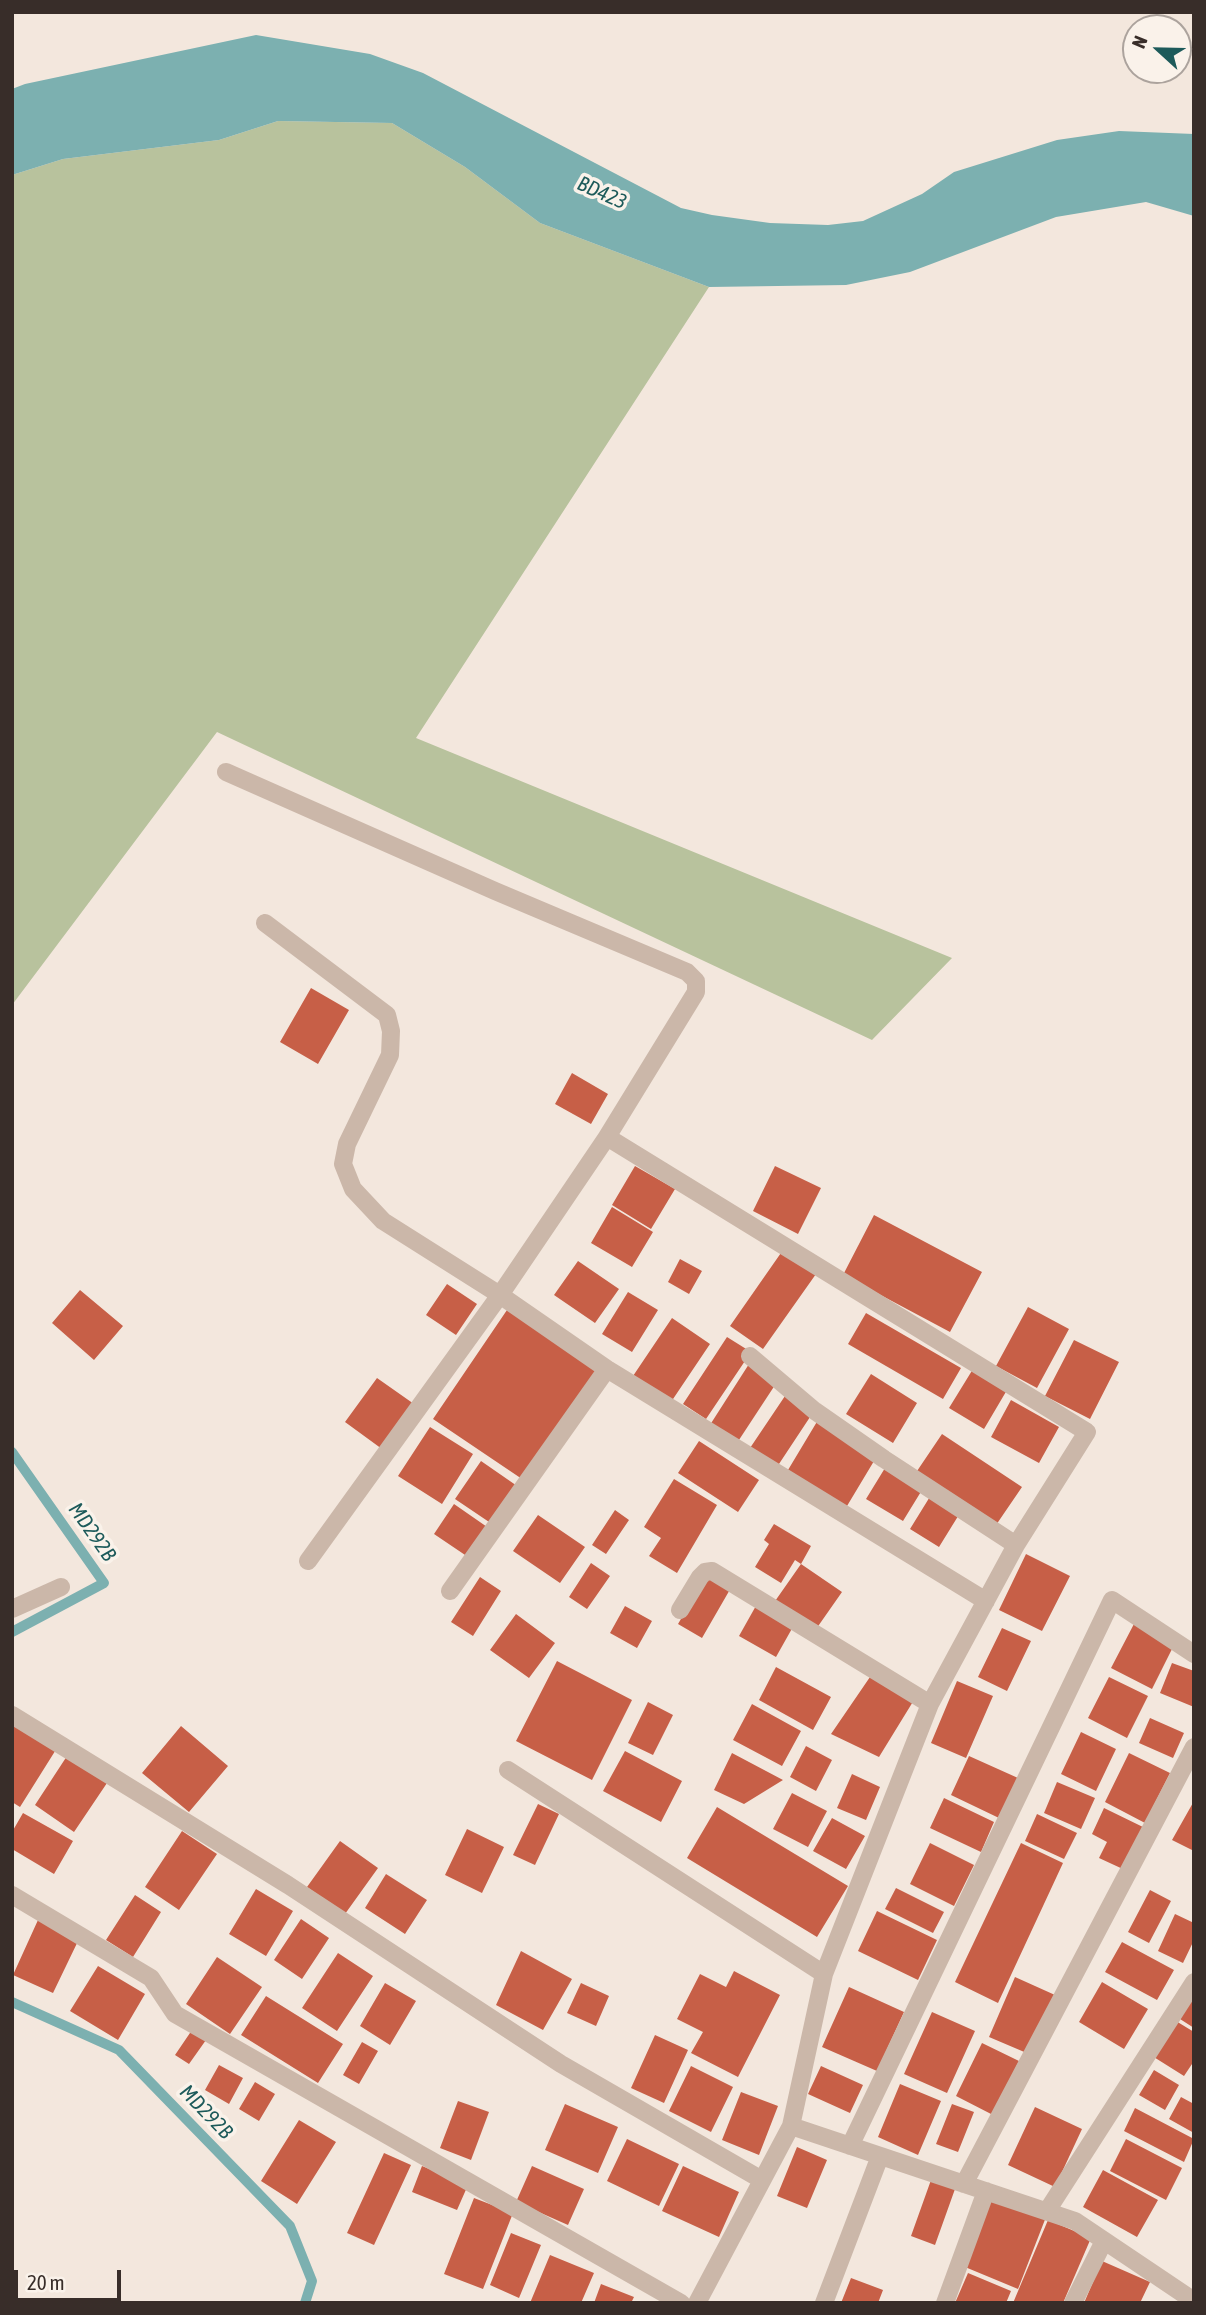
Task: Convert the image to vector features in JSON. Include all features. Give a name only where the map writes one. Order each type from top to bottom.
[{"type":"street","points":[[226,772],[495,891],[687,972],[696,981],[696,992],[607,1137],[500,1295],[308,1561]]},
{"type":"street","points":[[265,923],[387,1015],[391,1031],[390,1055],[347,1144],[343,1164],[354,1189],[383,1221],[500,1295],[607,1369],[986,1601]]},
{"type":"street","points":[[607,1137],[1087,1432],[1016,1545],[930,1704],[824,1974],[791,2126],[696,2303]]},
{"type":"street","points":[[750,1356],[815,1411],[1016,1545]]},
{"type":"street","points":[[450,1591],[607,1369]]},
{"type":"street","points":[[680,1610],[700,1577],[705,1572],[712,1572],[930,1704]]},
{"type":"street","points":[[12,1609],[61,1587]]},
{"type":"street","points":[[850,2146],[1112,1600],[1194,1654]]},
{"type":"street","points":[[12,1715],[288,1885],[561,2064],[762,2180]]},
{"type":"street","points":[[964,2184],[1194,1747]]},
{"type":"street","points":[[508,1770],[824,1974]]},
{"type":"street","points":[[12,1895],[150,1978],[175,2014],[681,2303]]},
{"type":"street","points":[[1046,2211],[1194,1982]]},
{"type":"street","points":[[791,2126],[1075,2221],[1194,2301]]},
{"type":"street","points":[[824,2303],[880,2156]]},
{"type":"street","points":[[944,2303],[986,2191]]},
{"type":"street","points":[[1073,2303],[1104,2241]]},
{"type":"green space","points":[[278,121],[392,123],[465,167],[540,223],[709,287],[416,738],[952,958],[872,1040],[217,732],[12,1005],[12,175],[63,159],[219,140]]},
{"type":"water","name":"BD423","points":[[256,35],[370,54],[423,73],[681,208],[712,215],[770,223],[828,225],[863,221],[922,194],[954,172],[1057,140],[1119,131],[1194,134],[1194,216],[1146,202],[1056,217],[910,272],[846,285],[709,287],[540,223],[465,167],[392,123],[278,121],[219,140],[63,159],[12,175],[12,89]]},
{"type":"building","points":[[311,988],[349,1010],[318,1064],[280,1042]]},
{"type":"building","points":[[572,1073],[608,1094],[591,1124],[555,1104]]},
{"type":"building","points":[[635,1166],[675,1189],[651,1229],[612,1205]]},
{"type":"building","points":[[775,1166],[821,1188],[798,1234],[753,1211]]},
{"type":"building","points":[[612,1207],[653,1232],[632,1267],[591,1243]]},
{"type":"building","points":[[874,1215],[982,1272],[950,1332],[843,1275]]},
{"type":"building","points":[[783,1250],[816,1274],[763,1349],[730,1326]]},
{"type":"building","points":[[680,1259],[702,1271],[689,1294],[668,1282]]},
{"type":"building","points":[[578,1261],[619,1289],[595,1323],[554,1295]]},
{"type":"building","points":[[447,1284],[477,1304],[456,1335],[426,1315]]},
{"type":"building","points":[[80,1290],[123,1326],[94,1360],[52,1323]]},
{"type":"building","points":[[628,1292],[658,1310],[632,1352],[602,1334]]},
{"type":"building","points":[[1028,1307],[1069,1329],[1037,1388],[996,1366]]},
{"type":"building","points":[[507,1310],[596,1370],[522,1479],[433,1419]]},
{"type":"building","points":[[866,1313],[961,1368],[943,1399],[848,1344]]},
{"type":"building","points":[[672,1318],[710,1344],[671,1402],[633,1376]]},
{"type":"building","points":[[727,1337],[751,1352],[706,1419],[683,1404]]},
{"type":"building","points":[[1074,1340],[1119,1362],[1090,1419],[1045,1396]]},
{"type":"building","points":[[749,1364],[777,1382],[735,1446],[708,1428]]},
{"type":"building","points":[[973,1369],[1007,1390],[984,1429],[949,1408]]},
{"type":"building","points":[[871,1374],[917,1403],[893,1443],[846,1414]]},
{"type":"building","points":[[377,1378],[414,1404],[382,1449],[345,1422]]},
{"type":"building","points":[[785,1396],[812,1414],[775,1470],[748,1451]]},
{"type":"building","points":[[1011,1400],[1059,1427],[1039,1463],[991,1437]]},
{"type":"building","points":[[818,1420],[877,1456],[844,1511],[785,1475]]},
{"type":"building","points":[[430,1427],[473,1454],[442,1504],[398,1476]]},
{"type":"building","points":[[942,1434],[1022,1487],[994,1528],[915,1474]]},
{"type":"building","points":[[699,1441],[759,1480],[738,1512],[678,1473]]},
{"type":"building","points":[[481,1461],[520,1488],[495,1526],[455,1499]]},
{"type":"building","points":[[885,1468],[922,1490],[903,1521],[866,1499]]},
{"type":"building","points":[[674,1479],[717,1505],[677,1573],[649,1556],[661,1538],[644,1527]]},
{"type":"building","points":[[931,1495],[960,1513],[939,1547],[910,1529]]},
{"type":"building","points":[[454,1504],[490,1529],[471,1559],[434,1534]]},
{"type":"building","points":[[615,1510],[629,1520],[606,1554],[592,1545]]},
{"type":"building","points":[[538,1515],[585,1547],[560,1583],[513,1551]]},
{"type":"building","points":[[774,1524],[811,1546],[801,1564],[795,1560],[781,1583],[755,1567],[769,1544],[764,1540]]},
{"type":"building","points":[[1026,1554],[1070,1576],[1042,1631],[999,1610]]},
{"type":"building","points":[[591,1563],[610,1576],[587,1609],[569,1597]]},
{"type":"building","points":[[801,1564],[842,1592],[814,1632],[773,1604]]},
{"type":"building","points":[[708,1573],[732,1586],[702,1638],[678,1624]]},
{"type":"building","points":[[480,1577],[501,1591],[473,1636],[451,1622]]},
{"type":"building","points":[[757,1604],[794,1625],[776,1657],[739,1636]]},
{"type":"building","points":[[625,1606],[652,1621],[637,1648],[610,1633]]},
{"type":"building","points":[[516,1614],[555,1643],[529,1678],[490,1650]]},
{"type":"building","points":[[1135,1622],[1175,1643],[1152,1689],[1111,1668]]},
{"type":"building","points":[[1002,1628],[1031,1641],[1007,1691],[978,1677]]},
{"type":"building","points":[[557,1661],[632,1700],[592,1780],[516,1741]]},
{"type":"building","points":[[1172,1663],[1194,1671],[1194,1707],[1160,1693]]},
{"type":"building","points":[[776,1667],[831,1697],[813,1730],[759,1700]]},
{"type":"building","points":[[870,1677],[914,1700],[879,1757],[831,1734]]},
{"type":"building","points":[[1109,1677],[1148,1696],[1127,1738],[1088,1718]]},
{"type":"building","points":[[957,1681],[993,1696],[966,1758],[931,1743]]},
{"type":"building","points":[[648,1702],[673,1715],[653,1755],[628,1743]]},
{"type":"building","points":[[752,1704],[801,1731],[782,1766],[733,1740]]},
{"type":"building","points":[[1150,1718],[1184,1733],[1173,1758],[1139,1743]]},
{"type":"building","points":[[15,1722],[57,1748],[20,1807],[12,1802],[12,1726]]},
{"type":"building","points":[[181,1726],[228,1766],[189,1812],[142,1773]]},
{"type":"building","points":[[1081,1732],[1116,1749],[1096,1791],[1061,1774]]},
{"type":"building","points":[[806,1746],[832,1760],[816,1791],[790,1777]]},
{"type":"building","points":[[625,1751],[682,1781],[661,1822],[603,1791]]},
{"type":"building","points":[[732,1753],[783,1780],[744,1804],[714,1790]]},
{"type":"building","points":[[1129,1753],[1170,1773],[1145,1823],[1105,1802]]},
{"type":"building","points":[[67,1756],[107,1783],[74,1832],[35,1805]]},
{"type":"building","points":[[969,1756],[1018,1778],[999,1818],[951,1795]]},
{"type":"building","points":[[852,1774],[880,1787],[866,1820],[837,1808]]},
{"type":"building","points":[[1057,1782],[1095,1798],[1081,1829],[1044,1813]]},
{"type":"building","points":[[792,1793],[827,1811],[808,1847],[773,1829]]},
{"type":"building","points":[[944,1798],[994,1822],[981,1852],[930,1828]]},
{"type":"building","points":[[1194,1801],[1194,1851],[1172,1840]]},
{"type":"building","points":[[538,1804],[559,1814],[535,1865],[513,1855]]},
{"type":"building","points":[[717,1807],[848,1886],[817,1937],[687,1858]]},
{"type":"building","points":[[1104,1808],[1145,1828],[1125,1870],[1099,1858],[1107,1842],[1092,1834]]},
{"type":"building","points":[[23,1813],[73,1841],[54,1874],[12,1849],[12,1832]]},
{"type":"building","points":[[1037,1814],[1077,1833],[1064,1859],[1025,1841]]},
{"type":"building","points":[[832,1818],[865,1836],[846,1869],[813,1851]]},
{"type":"building","points":[[467,1829],[504,1847],[482,1893],[445,1875]]},
{"type":"building","points":[[182,1831],[217,1854],[179,1910],[145,1887]]},
{"type":"building","points":[[340,1841],[378,1868],[345,1914],[307,1887]]},
{"type":"building","points":[[930,1843],[974,1865],[954,1906],[910,1884]]},
{"type":"building","points":[[1021,1843],[1063,1863],[998,2003],[955,1982]]},
{"type":"building","points":[[386,1874],[427,1900],[405,1934],[365,1908]]},
{"type":"building","points":[[896,1888],[944,1912],[933,1933],[885,1909]]},
{"type":"building","points":[[256,1889],[293,1911],[266,1956],[229,1934]]},
{"type":"building","points":[[1150,1890],[1171,1901],[1149,1943],[1128,1932]]},
{"type":"building","points":[[135,1895],[161,1912],[133,1957],[106,1940]]},
{"type":"building","points":[[877,1911],[937,1940],[918,1980],[858,1951]]},
{"type":"building","points":[[1175,1914],[1194,1923],[1194,1940],[1183,1963],[1158,1951]]},
{"type":"building","points":[[301,1919],[329,1938],[302,1979],[274,1960]]},
{"type":"building","points":[[38,1920],[79,1939],[53,1993],[13,1975]]},
{"type":"building","points":[[1122,1942],[1174,1970],[1157,2000],[1105,1972]]},
{"type":"building","points":[[521,1951],[572,1979],[543,2030],[496,2005]]},
{"type":"building","points":[[338,1953],[373,1976],[337,2031],[302,2008]]},
{"type":"building","points":[[217,1957],[262,1987],[230,2034],[186,2004]]},
{"type":"building","points":[[98,1966],[145,1994],[118,2040],[70,2011]]},
{"type":"building","points":[[734,1971],[780,1995],[738,2077],[691,2053],[703,2032],[677,2019],[700,1974],[726,1987]]},
{"type":"building","points":[[1015,1977],[1055,1995],[1029,2054],[989,2037]]},
{"type":"building","points":[[1102,1982],[1148,2009],[1124,2049],[1079,2022]]},
{"type":"building","points":[[385,1983],[416,2001],[390,2045],[360,2026]]},
{"type":"building","points":[[581,1983],[609,1996],[596,2026],[567,2013]]},
{"type":"building","points":[[849,1987],[904,2012],[877,2071],[822,2047]]},
{"type":"building","points":[[266,1996],[343,2044],[318,2083],[241,2035]]},
{"type":"building","points":[[1194,1997],[1194,2028],[1180,2019]]},
{"type":"building","points":[[932,2012],[975,2031],[947,2093],[904,2074]]},
{"type":"building","points":[[1171,2018],[1194,2032],[1194,2061],[1184,2076],[1149,2054]]},
{"type":"building","points":[[192,2030],[206,2040],[189,2064],[175,2055]]},
{"type":"building","points":[[655,2035],[688,2050],[664,2103],[631,2088]]},
{"type":"building","points":[[362,2042],[378,2051],[359,2084],[343,2075]]},
{"type":"building","points":[[982,2043],[1019,2061],[993,2115],[956,2096]]},
{"type":"building","points":[[219,2065],[243,2078],[229,2104],[205,2090]]},
{"type":"building","points":[[691,2066],[733,2087],[711,2132],[669,2111]]},
{"type":"building","points":[[821,2066],[863,2085],[850,2113],[808,2094]]},
{"type":"building","points":[[1154,2070],[1179,2085],[1165,2110],[1139,2095]]},
{"type":"building","points":[[255,2082],[275,2094],[259,2121],[239,2109]]},
{"type":"building","points":[[900,2084],[941,2101],[918,2155],[878,2137]]},
{"type":"building","points":[[741,2092],[778,2106],[759,2155],[722,2140]]},
{"type":"building","points":[[1181,2097],[1194,2104],[1194,2133],[1169,2119]]},
{"type":"building","points":[[458,2101],[489,2112],[471,2160],[440,2148]]},
{"type":"building","points":[[565,2104],[618,2127],[598,2173],[545,2150]]},
{"type":"building","points":[[952,2104],[974,2112],[958,2152],[936,2144]]},
{"type":"building","points":[[1035,2107],[1082,2129],[1055,2187],[1008,2165]]},
{"type":"building","points":[[1135,2108],[1194,2139],[1184,2162],[1124,2131]]},
{"type":"building","points":[[299,2120],[336,2142],[297,2204],[261,2181]]},
{"type":"building","points":[[627,2139],[679,2164],[659,2206],[607,2181]]},
{"type":"building","points":[[1126,2139],[1182,2168],[1166,2200],[1110,2171]]},
{"type":"building","points":[[797,2147],[827,2160],[807,2208],[777,2196]]},
{"type":"building","points":[[384,2153],[411,2165],[374,2245],[347,2233]]},
{"type":"building","points":[[422,2166],[468,2185],[457,2210],[412,2192]]},
{"type":"building","points":[[532,2166],[584,2189],[568,2225],[516,2202]]},
{"type":"building","points":[[683,2166],[739,2192],[719,2237],[662,2211]]},
{"type":"building","points":[[1103,2170],[1158,2200],[1137,2237],[1083,2207]]},
{"type":"building","points":[[931,2180],[955,2189],[935,2245],[911,2236]]},
{"type":"building","points":[[993,2196],[1046,2217],[1018,2289],[965,2267]]},
{"type":"building","points":[[474,2198],[513,2213],[483,2289],[444,2274]]},
{"type":"building","points":[[1048,2220],[1091,2238],[1063,2303],[1013,2303]]},
{"type":"building","points":[[511,2233],[541,2245],[519,2298],[490,2285]]},
{"type":"building","points":[[550,2255],[594,2273],[581,2303],[530,2303]]},
{"type":"building","points":[[1102,2261],[1150,2282],[1140,2303],[1084,2303]]},
{"type":"building","points":[[968,2273],[1011,2291],[1006,2303],[955,2303]]},
{"type":"building","points":[[851,2278],[883,2290],[878,2303],[841,2303]]},
{"type":"building","points":[[601,2284],[634,2297],[631,2303],[594,2303]]},
{"type":"waterway","name":"MD292B","points":[[12,1452],[104,1583],[12,1632]]},
{"type":"waterway","name":"MD292B","points":[[12,2002],[119,2050],[290,2226],[312,2281],[305,2303]]}]
